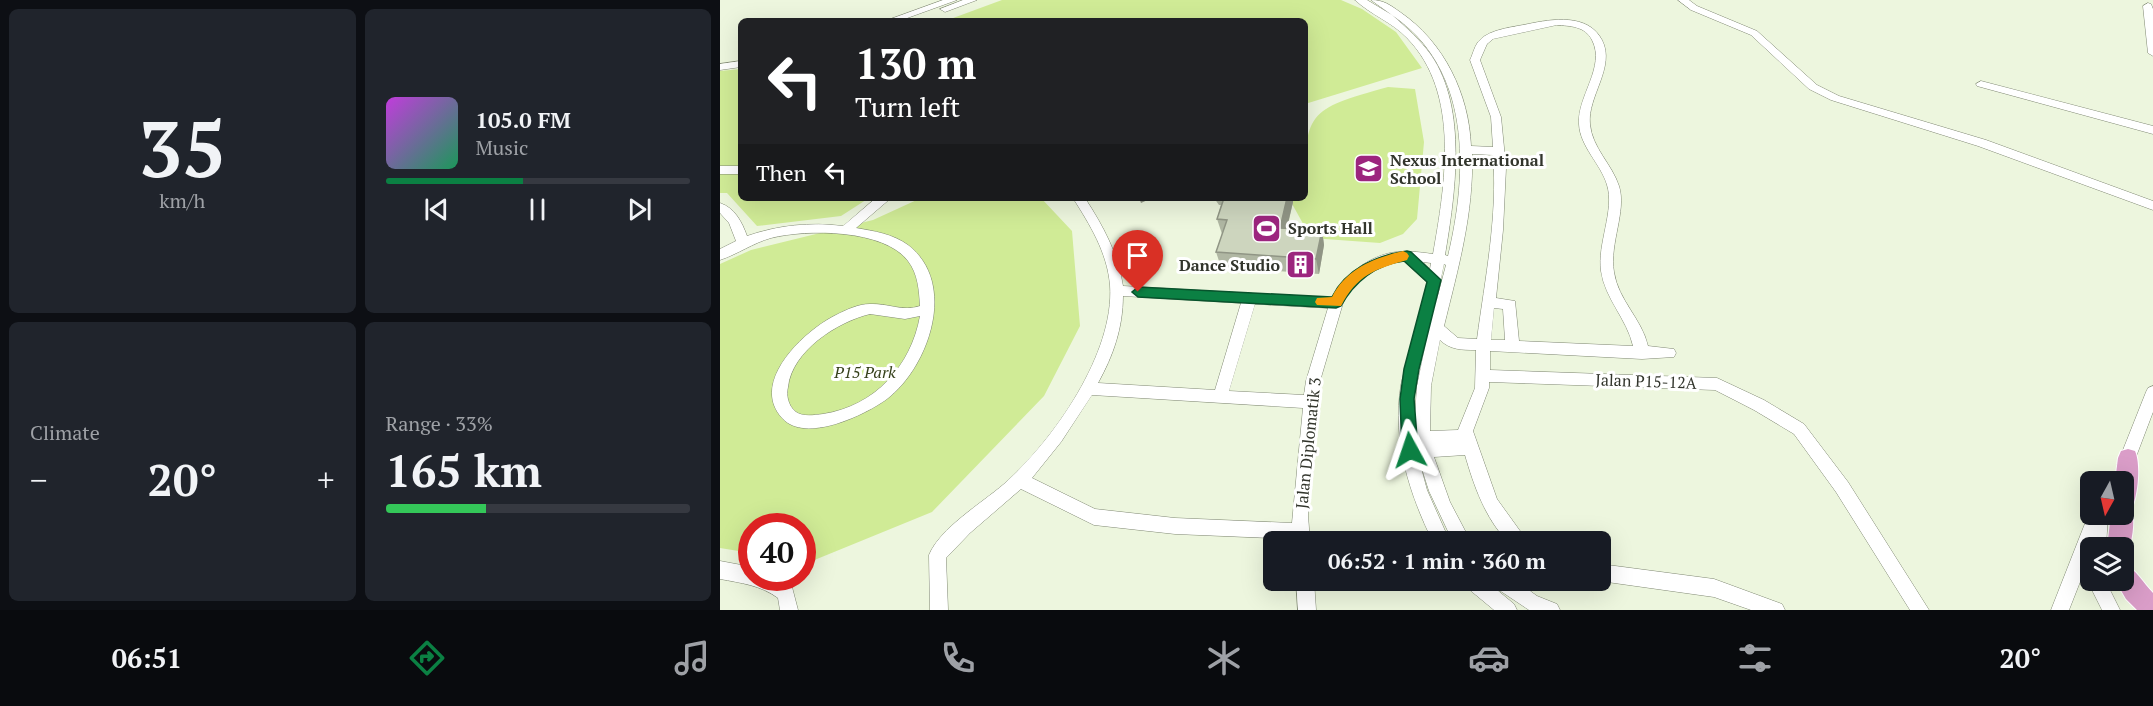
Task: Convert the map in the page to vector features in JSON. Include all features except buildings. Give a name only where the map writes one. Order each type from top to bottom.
[{"type":"main road","points":[[2127,471],[2128,458]]},
{"type":"main road","points":[[2134,591],[2153,609]]},
{"type":"street","points":[[899,18],[952,0]]},
{"type":"street","points":[[920,18],[972,0]]},
{"type":"street","points":[[1360,0],[1388,15],[1438,62],[1450,130],[1441,242],[1434,280],[1411,369],[1407,399],[1407,429],[1413,472],[1429,518],[1436,531]]},
{"type":"street","points":[[1376,0],[1396,11],[1417,27],[1458,96],[1466,127],[1467,150],[1458,240],[1428,361],[1424,444],[1455,531]]},
{"type":"street","points":[[1683,0],[1694,8],[1754,33],[1813,87],[1835,98],[1982,143],[2153,206]]},
{"type":"street","points":[[2148,6],[2153,53]]},
{"type":"street","points":[[1508,531],[1488,500],[1465,431],[1482,388],[1484,346],[1497,230],[1499,151],[1494,110],[1475,60],[1483,42],[1490,37],[1558,22],[1583,25],[1592,31],[1598,41],[1598,70],[1584,122],[1587,138],[1616,194],[1607,269],[1611,292],[1641,340],[1642,353]]},
{"type":"street","points":[[723,62],[738,56]]},
{"type":"street","points":[[723,62],[738,64]]},
{"type":"street","points":[[1981,84],[2153,130]]},
{"type":"street","points":[[1467,150],[1499,151]]},
{"type":"street","points":[[720,170],[738,170]]},
{"type":"street","points":[[846,230],[880,201]]},
{"type":"street","points":[[939,610],[937,555],[1019,480],[1062,429],[1089,389],[1113,337],[1118,317],[1119,291],[1108,250],[1090,213],[1081,201]]},
{"type":"street","points":[[720,207],[727,211],[736,223],[743,242]]},
{"type":"street","points":[[720,255],[743,242],[787,229],[802,227],[846,230],[888,238],[909,253],[923,273],[928,308],[924,337],[909,367],[886,393],[860,409],[825,420],[795,419],[785,412],[778,393],[785,369],[821,331],[870,309],[903,315],[928,308]]},
{"type":"street","points":[[1407,256],[1441,242]]},
{"type":"street","points":[[1407,256],[1434,280]]},
{"type":"street","name":"Jalan Diplomatik 3","points":[[1302,531],[1300,515],[1313,381],[1336,303],[1343,288],[1364,270],[1390,258],[1407,256],[1453,261]]},
{"type":"street","points":[[1119,291],[1336,303]]},
{"type":"street","points":[[1220,398],[1250,297]]},
{"type":"street","points":[[1489,302],[1510,305],[1512,347]]},
{"type":"street","points":[[1436,327],[1450,341],[1457,344],[1669,353]]},
{"type":"street","name":"Jalan P15-12A","points":[[1483,376],[1717,384],[1759,405],[1798,429],[1842,487],[1920,610]]},
{"type":"street","points":[[1089,389],[1310,402]]},
{"type":"street","points":[[2122,471],[2142,415],[2153,392]]},
{"type":"street","points":[[1424,444],[1468,442]]},
{"type":"street","points":[[1019,480],[1090,516],[1263,533]]},
{"type":"street","points":[[2060,610],[2093,525]]},
{"type":"street","points":[[720,570],[738,573]]},
{"type":"street","points":[[1611,574],[1714,588],[1776,610]]},
{"type":"street","points":[[783,591],[786,593],[789,610]]},
{"type":"street","points":[[1306,591],[1307,610]]},
{"type":"street","points":[[1485,591],[1508,610]]},
{"type":"street","points":[[1514,591],[1531,602],[1551,610]]},
{"type":"street","points":[[2102,591],[2111,610]]},
{"type":"green space","points":[[1002,0],[1341,0],[1362,9],[1396,32],[1422,68],[1308,103],[1308,18],[953,18]]},
{"type":"green space","points":[[738,69],[738,201],[864,201],[841,216],[757,226],[727,193],[720,193],[720,71]]},
{"type":"green space","points":[[1388,87],[1415,89],[1424,142],[1417,219],[1403,234],[1380,243],[1311,238],[1291,202],[1308,201],[1309,132],[1315,119],[1325,110],[1360,95]]},
{"type":"green space","name":"P15 Park","points":[[914,201],[1044,201],[1072,231],[1080,326],[1044,396],[932,512],[816,559],[816,513],[738,513],[738,551],[720,548],[720,264],[751,250],[873,220]]},
{"type":"slow traffic","points":[[1322,302],[1336,303],[1343,288],[1364,270],[1380,261],[1403,256]]},
{"type":"place","name":"Nexus International School","points":[[1369,169]]},
{"type":"place","name":"Sports Hall","points":[[1267,228]]},
{"type":"place","name":"Dance Studio","points":[[1301,265]]},
{"type":"route","points":[[1138,292],[1336,303],[1343,288],[1364,270],[1380,261],[1407,256],[1434,280],[1411,369],[1407,399],[1410,450]]}]
